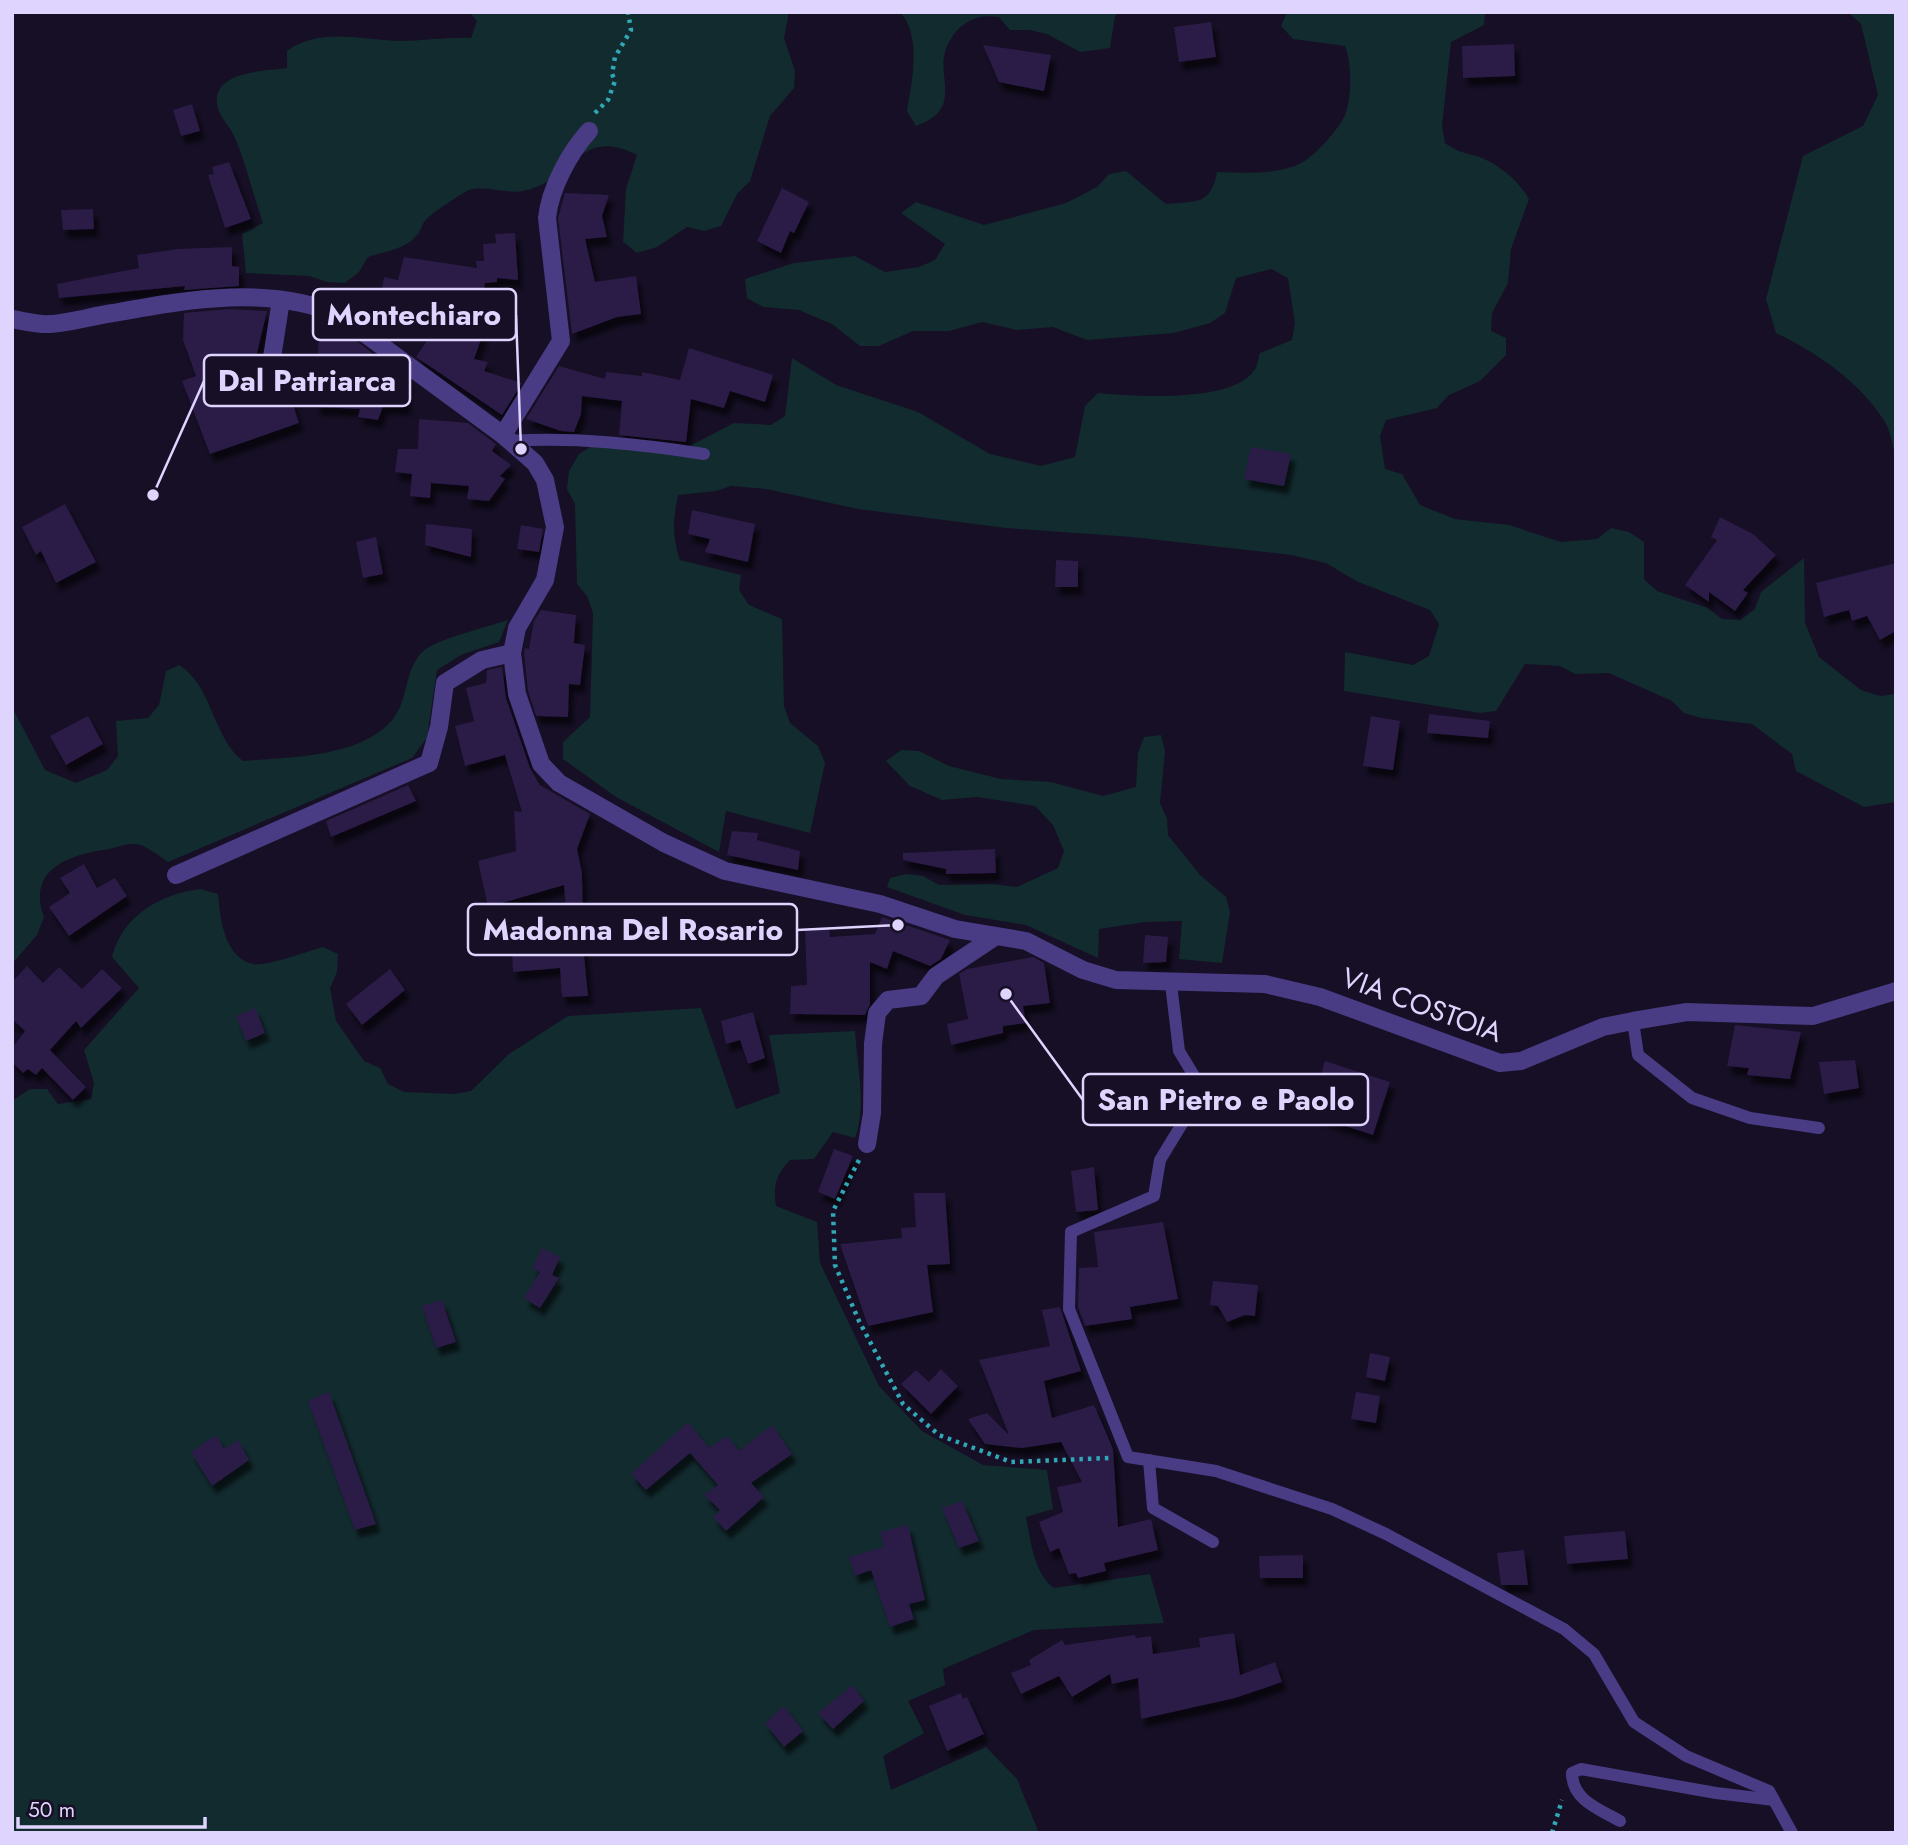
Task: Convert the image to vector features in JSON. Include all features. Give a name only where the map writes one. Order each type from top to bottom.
[{"type":"street","points":[[507,438],[561,341],[548,230],[549,201],[578,142],[589,131]]},
{"type":"street","points":[[12,319],[48,324],[178,301],[238,298],[318,305],[341,316],[507,438],[535,463],[545,480],[555,527],[545,580],[517,628],[512,653],[482,660],[444,683],[439,727],[429,763],[176,875]]},
{"type":"street","points":[[271,364],[281,300]]},
{"type":"street","name":"VIA COSTOIA","points":[[512,653],[517,694],[541,764],[559,783],[596,807],[725,871],[880,904],[956,929],[1026,941],[1083,970],[1116,981],[1265,984],[1320,997],[1500,1063],[1521,1061],[1603,1027],[1633,1021],[1687,1012],[1813,1016],[1896,991]]},
{"type":"street","points":[[867,1144],[872,1113],[873,1044],[877,1013],[888,1000],[922,996],[936,976],[996,936]]},
{"type":"lane","points":[[507,438],[620,441],[704,454]]},
{"type":"lane","points":[[1171,984],[1179,1051],[1196,1079],[1188,1114],[1160,1160],[1154,1196],[1071,1232],[1069,1309],[1128,1457],[1216,1471],[1332,1509],[1386,1534],[1564,1629],[1594,1654],[1634,1722],[1686,1756],[1769,1791],[1792,1833]]},
{"type":"lane","points":[[1633,1021],[1638,1055],[1692,1098],[1750,1118],[1819,1128]]},
{"type":"lane","points":[[1149,1460],[1153,1508],[1213,1542]]},
{"type":"lane","points":[[1620,1821],[1584,1801],[1572,1784],[1572,1773],[1581,1769],[1716,1793],[1774,1800]]},
{"type":"path","points":[[589,131],[595,112],[608,100],[615,80],[612,74],[615,57],[631,30],[628,12]]},
{"type":"path","points":[[867,1144],[834,1211],[835,1265],[859,1321],[903,1404],[939,1435],[1012,1462],[1128,1457]]},
{"type":"green space","points":[[469,12],[789,12],[784,38],[795,71],[794,88],[770,116],[750,181],[737,194],[721,226],[704,231],[687,227],[657,247],[637,253],[623,242],[626,189],[637,155],[617,148],[601,147],[588,151],[540,185],[523,191],[482,188],[465,192],[428,218],[418,234],[407,244],[368,257],[359,272],[345,283],[327,282],[309,276],[246,273],[242,234],[263,223],[238,146],[218,108],[217,96],[221,87],[240,75],[287,68],[287,51],[313,39],[341,37],[399,41],[471,38],[477,21]]},
{"type":"green space","points":[[900,12],[1119,12],[1115,16],[1110,48],[1080,52],[1047,34],[1010,30],[999,17],[973,19],[959,28],[945,52],[945,94],[940,111],[916,126],[907,111],[913,73],[913,46],[907,22]]},
{"type":"green space","points":[[1287,12],[1485,12],[1484,25],[1451,42],[1442,126],[1445,143],[1499,167],[1529,199],[1511,249],[1508,283],[1492,313],[1491,331],[1506,338],[1506,355],[1480,381],[1449,395],[1437,408],[1386,420],[1380,436],[1385,469],[1402,474],[1420,505],[1455,519],[1509,525],[1561,542],[1597,539],[1611,528],[1629,532],[1644,542],[1644,579],[1657,591],[1708,608],[1722,619],[1740,620],[1755,609],[1761,592],[1804,558],[1805,623],[1819,657],[1861,690],[1880,696],[1896,694],[1896,802],[1864,807],[1796,771],[1792,754],[1752,724],[1701,718],[1684,713],[1672,701],[1609,673],[1575,674],[1560,666],[1525,664],[1496,711],[1480,713],[1344,691],[1345,652],[1413,665],[1429,656],[1439,624],[1430,610],[1356,581],[1326,563],[1291,555],[1132,537],[1006,528],[858,509],[766,489],[731,486],[716,491],[678,495],[674,528],[677,551],[680,560],[741,575],[739,590],[749,605],[782,619],[784,706],[790,723],[818,746],[825,763],[810,833],[726,811],[719,852],[616,797],[563,759],[563,742],[590,717],[593,613],[587,596],[577,584],[575,504],[567,489],[569,471],[579,454],[595,444],[676,453],[734,423],[771,425],[785,416],[792,358],[836,385],[918,412],[990,454],[1041,466],[1075,457],[1085,406],[1098,393],[1158,396],[1205,393],[1227,388],[1244,380],[1255,369],[1260,353],[1292,340],[1295,323],[1288,278],[1271,269],[1236,278],[1225,313],[1210,323],[1174,333],[1087,340],[1053,327],[1017,330],[982,322],[949,331],[913,331],[879,346],[860,346],[832,324],[799,310],[763,307],[747,298],[745,279],[794,263],[855,256],[885,272],[919,267],[935,260],[945,244],[901,213],[916,202],[984,225],[1066,203],[1097,187],[1109,174],[1126,171],[1166,204],[1200,200],[1211,191],[1217,172],[1268,172],[1297,165],[1324,143],[1345,115],[1349,99],[1350,71],[1345,46],[1293,39],[1281,26]]},
{"type":"green space","points":[[1848,12],[1896,12],[1896,459],[1887,426],[1864,394],[1822,359],[1776,333],[1766,299],[1803,156],[1863,126],[1878,95],[1861,24]]},
{"type":"green space","points":[[508,620],[499,642],[461,655],[437,670],[427,738],[412,758],[168,862],[143,846],[131,844],[89,853],[64,862],[45,877],[40,901],[44,917],[37,935],[12,964],[12,707],[45,770],[76,783],[107,770],[118,756],[116,721],[148,718],[159,705],[166,671],[179,665],[199,685],[225,739],[243,761],[330,752],[372,736],[389,724],[400,707],[415,661],[426,649],[453,637]]},
{"type":"green space","points":[[1161,735],[1165,751],[1160,803],[1167,819],[1168,835],[1200,875],[1226,897],[1230,912],[1222,963],[1179,959],[1182,921],[1145,922],[1099,929],[1098,958],[1026,925],[965,915],[887,887],[890,878],[906,874],[923,876],[939,885],[992,884],[1017,887],[1058,868],[1064,851],[1053,825],[1035,806],[977,797],[942,800],[910,786],[886,761],[901,750],[919,751],[949,766],[1001,779],[1051,782],[1103,796],[1136,787],[1138,753],[1144,737]]},
{"type":"green space","points":[[200,889],[218,894],[225,935],[236,954],[243,960],[253,964],[267,963],[323,947],[338,954],[337,972],[330,988],[336,1021],[364,1061],[380,1068],[388,1084],[404,1092],[455,1094],[471,1091],[509,1054],[568,1016],[701,1008],[736,1109],[780,1093],[769,1035],[855,1031],[861,1099],[859,1126],[855,1138],[833,1132],[814,1159],[790,1160],[777,1181],[776,1206],[817,1222],[820,1263],[879,1386],[922,1431],[983,1465],[1047,1470],[1053,1509],[1026,1517],[1034,1556],[1047,1581],[1054,1588],[1150,1574],[1164,1623],[1034,1630],[943,1669],[945,1685],[908,1701],[924,1733],[883,1756],[891,1790],[986,1747],[1017,1779],[1039,1833],[12,1833],[12,1101],[30,1089],[47,1089],[58,1104],[91,1099],[94,1083],[84,1050],[139,988],[112,957],[117,943],[124,930],[145,909],[171,896]]},
{"type":"building","points":[[1211,22],[1216,57],[1179,62],[1174,27]]},
{"type":"building","points":[[1514,44],[1515,76],[1463,78],[1462,46]]},
{"type":"building","points":[[983,45],[1051,55],[1044,91],[999,82]]},
{"type":"building","points":[[192,104],[200,131],[181,136],[173,110]]},
{"type":"building","points":[[229,162],[251,219],[225,228],[208,175],[214,174],[212,167]]},
{"type":"building","points":[[782,188],[809,202],[794,233],[790,231],[781,253],[757,241]]},
{"type":"building","points":[[565,193],[609,195],[602,216],[607,237],[585,239],[595,282],[636,276],[641,314],[617,317],[572,334],[558,218]]},
{"type":"building","points":[[93,209],[94,229],[63,230],[61,210]]},
{"type":"building","points":[[515,233],[518,280],[497,278],[497,282],[485,283],[478,320],[487,322],[474,359],[488,362],[484,371],[522,383],[502,415],[416,357],[436,327],[424,324],[429,308],[380,299],[384,277],[398,280],[404,257],[477,268],[476,261],[484,261],[483,244],[496,243],[495,234]]},
{"type":"building","points":[[232,247],[232,266],[239,267],[239,286],[184,290],[185,286],[59,298],[57,284],[139,268],[137,255],[178,249]]},
{"type":"building","points":[[229,309],[267,311],[257,353],[260,367],[265,377],[282,371],[299,423],[210,454],[182,381],[196,376],[183,340],[184,313]]},
{"type":"building","points":[[323,322],[336,326],[371,352],[370,370],[401,374],[407,379],[406,407],[383,406],[378,420],[358,417],[360,409],[316,407],[319,330]]},
{"type":"building","points":[[689,348],[773,375],[765,402],[730,391],[724,408],[691,399],[686,442],[619,435],[622,401],[582,396],[581,414],[574,432],[561,431],[526,419],[559,366],[605,379],[606,372],[642,376],[642,372],[680,380]]},
{"type":"building","points":[[419,419],[468,423],[496,444],[492,451],[511,465],[500,476],[505,479],[489,501],[467,499],[469,486],[431,483],[430,498],[410,496],[412,474],[395,472],[398,449],[418,449]]},
{"type":"building","points":[[1251,447],[1291,454],[1284,486],[1244,479]]},
{"type":"building","points":[[65,504],[96,562],[56,583],[41,551],[36,555],[22,527]]},
{"type":"building","points":[[692,510],[755,524],[748,562],[705,552],[710,539],[688,534]]},
{"type":"building","points":[[1720,517],[1753,534],[1776,555],[1743,590],[1748,593],[1735,611],[1709,592],[1709,602],[1685,585],[1717,540],[1711,537]]},
{"type":"building","points":[[426,524],[472,529],[471,557],[425,545]]},
{"type":"building","points":[[521,525],[543,529],[539,552],[517,549]]},
{"type":"building","points":[[376,537],[383,574],[363,578],[356,542]]},
{"type":"building","points":[[1056,560],[1078,561],[1078,587],[1055,587]]},
{"type":"building","points":[[1896,563],[1896,631],[1880,640],[1867,616],[1852,621],[1849,610],[1824,617],[1816,583]]},
{"type":"building","points":[[541,610],[576,615],[574,643],[585,645],[580,685],[569,684],[568,717],[536,716],[528,691],[524,653],[525,648],[529,649],[534,621]]},
{"type":"building","points":[[502,667],[506,698],[530,768],[540,785],[590,814],[577,849],[582,873],[583,923],[567,924],[564,885],[488,907],[478,861],[516,851],[514,811],[522,812],[505,755],[465,766],[455,726],[474,721],[466,688],[486,683],[487,670]]},
{"type":"building","points":[[1429,714],[1490,721],[1488,738],[1427,733]]},
{"type":"building","points":[[88,716],[103,744],[66,765],[50,736]]},
{"type":"building","points":[[1371,716],[1400,721],[1393,770],[1363,766]]},
{"type":"building","points":[[408,785],[416,801],[331,837],[326,821]]},
{"type":"building","points":[[732,831],[758,833],[757,840],[800,851],[798,870],[727,855]]},
{"type":"building","points":[[995,849],[996,873],[946,874],[946,869],[903,860],[903,853]]},
{"type":"building","points":[[84,864],[97,888],[115,878],[127,896],[69,936],[49,907],[70,893],[60,878]]},
{"type":"building","points":[[882,917],[950,940],[941,959],[930,966],[893,951],[887,969],[870,962],[870,1004],[865,1015],[790,1014],[791,986],[807,985],[805,930],[829,929],[830,937],[875,934]]},
{"type":"building","points":[[582,935],[588,996],[562,997],[560,968],[513,972],[512,949],[542,945],[540,938]]},
{"type":"building","points":[[1145,935],[1168,937],[1166,962],[1143,963]]},
{"type":"building","points":[[1033,957],[1044,963],[1050,1003],[1023,1006],[1026,1023],[1003,1026],[1003,1033],[951,1045],[947,1024],[968,1019],[959,974],[967,969]]},
{"type":"building","points":[[27,966],[43,983],[59,967],[82,989],[102,969],[122,988],[81,1028],[76,1021],[50,1050],[86,1087],[73,1100],[42,1068],[36,1075],[28,1069],[23,1073],[12,1062],[12,1048],[25,1031],[12,1019],[12,982]]},
{"type":"building","points":[[390,969],[405,990],[362,1025],[346,1004]]},
{"type":"building","points":[[255,1008],[265,1033],[246,1041],[236,1016]]},
{"type":"building","points":[[753,1012],[765,1058],[748,1064],[740,1040],[726,1044],[721,1021]]},
{"type":"building","points":[[1735,1025],[1801,1032],[1790,1079],[1747,1075],[1749,1068],[1727,1066]]},
{"type":"building","points":[[1855,1060],[1859,1088],[1824,1094],[1819,1062]]},
{"type":"building","points":[[1325,1061],[1390,1082],[1373,1135],[1309,1114]]},
{"type":"building","points":[[834,1149],[853,1156],[835,1199],[818,1192]]},
{"type":"building","points":[[1094,1167],[1098,1210],[1076,1212],[1071,1171]]},
{"type":"building","points":[[914,1193],[945,1193],[950,1264],[927,1265],[933,1312],[868,1326],[840,1244],[902,1238],[901,1228],[916,1227]]},
{"type":"building","points":[[1163,1222],[1178,1299],[1130,1307],[1132,1319],[1085,1326],[1078,1307],[1079,1268],[1098,1267],[1094,1232]]},
{"type":"building","points":[[542,1248],[560,1257],[552,1275],[559,1278],[540,1308],[524,1298],[540,1272],[532,1268]]},
{"type":"building","points":[[1213,1281],[1258,1285],[1255,1316],[1245,1315],[1227,1322],[1218,1306],[1210,1305]]},
{"type":"building","points":[[442,1300],[456,1342],[436,1348],[422,1306]]},
{"type":"building","points":[[1060,1307],[1081,1371],[1044,1381],[1052,1418],[1094,1405],[1113,1449],[1118,1527],[1151,1519],[1158,1550],[1104,1563],[1106,1571],[1078,1578],[1076,1573],[1069,1574],[1059,1548],[1050,1552],[1039,1522],[1063,1512],[1057,1487],[1082,1482],[1061,1442],[1022,1448],[985,1444],[968,1419],[987,1413],[1009,1435],[979,1360],[1050,1346],[1042,1310]]},
{"type":"building","points":[[1370,1353],[1390,1357],[1385,1381],[1366,1377]]},
{"type":"building","points":[[941,1369],[958,1386],[931,1414],[901,1384],[916,1370],[929,1382]]},
{"type":"building","points":[[329,1392],[376,1524],[355,1530],[308,1401]]},
{"type":"building","points":[[1356,1392],[1380,1396],[1376,1423],[1351,1419]]},
{"type":"building","points":[[688,1422],[709,1448],[727,1436],[739,1451],[772,1425],[792,1454],[751,1483],[764,1497],[726,1531],[713,1517],[720,1510],[704,1495],[718,1485],[690,1453],[646,1490],[631,1474]]},
{"type":"building","points":[[216,1435],[224,1449],[238,1440],[249,1460],[212,1486],[191,1452]]},
{"type":"building","points":[[962,1501],[979,1541],[959,1548],[942,1508]]},
{"type":"building","points":[[908,1525],[925,1600],[909,1604],[914,1619],[890,1627],[871,1570],[855,1576],[849,1557],[884,1547],[880,1532]]},
{"type":"building","points":[[1625,1531],[1628,1559],[1567,1564],[1564,1536]]},
{"type":"building","points":[[1524,1550],[1528,1585],[1501,1585],[1497,1553]]},
{"type":"building","points":[[1303,1555],[1303,1578],[1260,1578],[1259,1556]]},
{"type":"building","points":[[1234,1633],[1240,1675],[1275,1662],[1282,1682],[1235,1698],[1141,1719],[1138,1678],[1112,1684],[1110,1674],[1072,1697],[1059,1676],[1021,1694],[1011,1673],[1031,1665],[1029,1660],[1062,1640],[1065,1645],[1135,1635],[1136,1638],[1151,1636],[1153,1654],[1200,1647],[1199,1638]]},
{"type":"building","points":[[853,1685],[864,1701],[833,1729],[818,1713]]},
{"type":"building","points":[[961,1693],[963,1699],[967,1697],[984,1734],[947,1751],[929,1706]]},
{"type":"building","points":[[784,1706],[803,1731],[784,1747],[765,1723]]},
{"type":"place","name":"Montechiaro","points":[[521,449]]},
{"type":"place","name":"Dal Patriarca","points":[[153,495]]},
{"type":"place","name":"Madonna Del Rosario","points":[[898,925]]},
{"type":"place","name":"San Pietro e Paolo","points":[[1006,994]]}]
